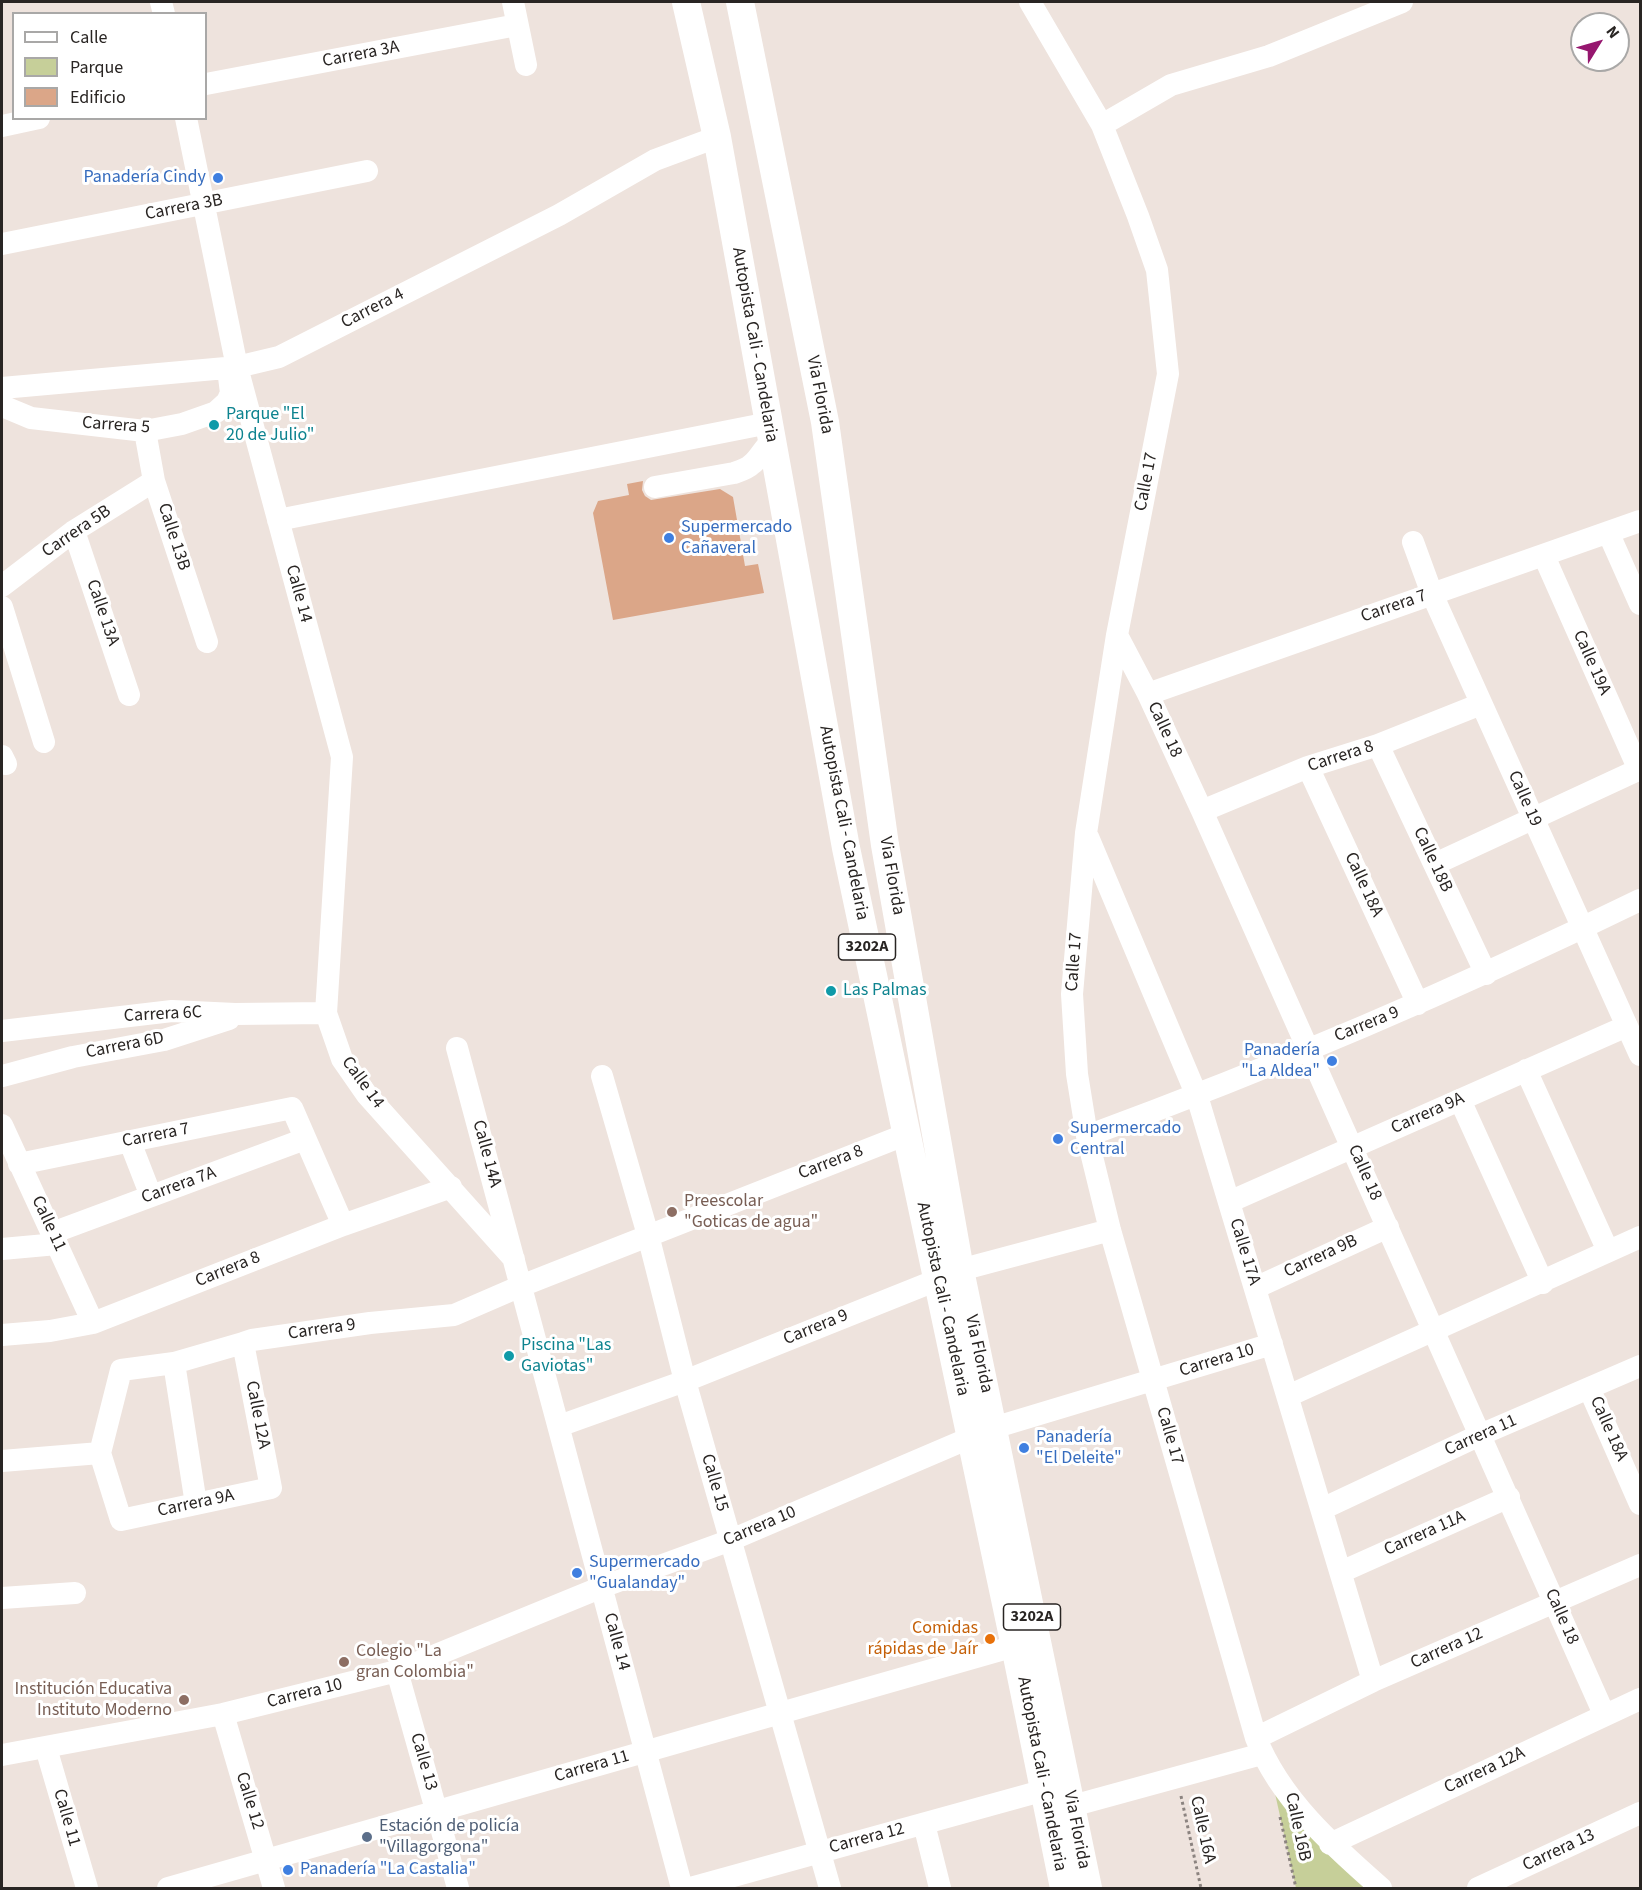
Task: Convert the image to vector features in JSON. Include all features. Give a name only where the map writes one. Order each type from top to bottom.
[{"type":"main road","name":"Autopista Cali - Candelaria","points":[[686,2],[717,137],[846,848],[907,1134],[949,1275],[982,1433],[1015,1646],[1064,1888]]},
{"type":"main road","name":"Via Florida","points":[[740,2],[825,422],[949,1275]]},
{"type":"main road","name":"Via Florida","points":[[982,1433],[1072,1806],[1088,1888]]},
{"type":"street","points":[[513,2],[526,65]]},
{"type":"street","name":"Calle 17","points":[[1030,2],[1102,125],[1138,216],[1157,270],[1168,374],[1117,634],[1086,833],[1072,994],[1077,1074],[1087,1136],[1110,1230],[1259,1746],[1270,1771],[1330,1844],[1381,1888]]},
{"type":"street","points":[[1102,125],[1171,85],[1269,56],[1402,2]]},
{"type":"street","name":"Carrera 3A","points":[[207,84],[517,26]]},
{"type":"street","points":[[2,126],[30,120]]},
{"type":"street","name":"Calle 14","points":[[186,120],[232,367],[278,520],[342,757],[326,1013],[342,1059],[367,1095],[514,1259],[682,1888]]},
{"type":"street","name":"Carrera 4","points":[[2,388],[232,367],[279,357],[559,215],[655,160],[717,137]]},
{"type":"street","name":"Carrera 3B","points":[[2,244],[367,171]]},
{"type":"street","name":"Carrera 5","points":[[2,406],[31,418],[145,431],[182,424],[216,412],[227,402],[231,393],[232,367]]},
{"type":"street","name":"Calle 13B","points":[[145,431],[154,481],[207,642]]},
{"type":"street","points":[[654,487],[746,469],[754,463],[770,432]]},
{"type":"street","points":[[278,520],[770,432]]},
{"type":"street","name":"Carrera 5B","points":[[2,586],[74,531],[154,481]]},
{"type":"street","name":"Carrera 7","points":[[1148,694],[1641,522]]},
{"type":"street","name":"Calle 13A","points":[[74,531],[129,694]]},
{"type":"street","points":[[1608,532],[1641,604]]},
{"type":"street","name":"Calle 19","points":[[1413,542],[1432,594],[1641,1055]]},
{"type":"street","name":"Calle 19A","points":[[1544,556],[1640,769]]},
{"type":"street","points":[[2,607],[44,742]]},
{"type":"street","name":"Calle 18","points":[[1117,634],[1148,694],[1202,811],[1604,1714]]},
{"type":"street","name":"Carrera 8","points":[[1202,811],[1308,767],[1378,745],[1481,704]]},
{"type":"street","name":"Calle 18B","points":[[1378,745],[1486,974]]},
{"type":"street","name":"Calle 18A","points":[[1308,767],[1418,1004]]},
{"type":"street","points":[[1435,864],[1640,769]]},
{"type":"street","name":"Calle 17A","points":[[1086,833],[1197,1096],[1373,1681]]},
{"type":"street","name":"Carrera 9","points":[[1087,1136],[1197,1096],[1418,1004],[1641,900]]},
{"type":"street","name":"Carrera 6C","points":[[2,1030],[172,1011],[326,1013]]},
{"type":"street","name":"Carrera 6D","points":[[2,1077],[73,1057],[164,1040],[248,1013]]},
{"type":"street","name":"Carrera 9A","points":[[1228,1202],[1628,1026]]},
{"type":"street","name":"Calle 14A","points":[[458,1048],[514,1259]]},
{"type":"street","points":[[1526,1070],[1608,1251]]},
{"type":"street","name":"Calle 15","points":[[602,1076],[648,1236],[685,1381],[830,1888]]},
{"type":"street","points":[[1460,1100],[1543,1283]]},
{"type":"street","name":"Carrera 7","points":[[11,1156],[130,1142],[292,1108],[305,1139]]},
{"type":"street","name":"Calle 11","points":[[2,1125],[11,1156],[55,1238],[93,1323]]},
{"type":"street","name":"Carrera 8","points":[[521,1286],[907,1134]]},
{"type":"street","points":[[305,1139],[343,1225]]},
{"type":"street","name":"Carrera 7A","points":[[2,1249],[55,1238],[151,1196],[305,1139]]},
{"type":"street","points":[[130,1142],[151,1196]]},
{"type":"street","name":"Carrera 8","points":[[2,1335],[50,1331],[93,1323],[343,1225],[451,1187]]},
{"type":"street","name":"Carrera 9B","points":[[1255,1288],[1388,1227]]},
{"type":"street","name":"Carrera 9","points":[[559,1426],[685,1381],[949,1275],[1110,1230]]},
{"type":"street","points":[[1288,1396],[1641,1237]]},
{"type":"street","name":"Carrera 9","points":[[100,1453],[121,1370],[174,1363],[243,1343],[370,1323],[454,1315],[521,1286]]},
{"type":"street","name":"Calle 12A","points":[[243,1343],[272,1488]]},
{"type":"street","name":"Carrera 10","points":[[2,1755],[223,1714],[398,1671],[602,1587],[730,1540],[982,1433],[1272,1344]]},
{"type":"street","points":[[174,1363],[196,1504]]},
{"type":"street","name":"Carrera 11","points":[[1322,1509],[1480,1435],[1641,1366]]},
{"type":"street","name":"Calle 18A","points":[[1589,1388],[1641,1504]]},
{"type":"street","points":[[2,1461],[100,1453]]},
{"type":"street","name":"Carrera 9A","points":[[100,1453],[121,1520],[272,1488]]},
{"type":"street","name":"Carrera 11A","points":[[1341,1572],[1509,1497]]},
{"type":"street","name":"Carrera 12","points":[[1072,1806],[1177,1777],[1259,1746],[1373,1681],[1641,1565]]},
{"type":"street","points":[[2,1598],[75,1593]]},
{"type":"street","name":"Carrera 11","points":[[168,1888],[1015,1646]]},
{"type":"street","name":"Calle 13","points":[[398,1671],[458,1888]]},
{"type":"street","name":"Carrera 12A","points":[[1330,1844],[1604,1714],[1641,1699]]},
{"type":"street","name":"Calle 12","points":[[223,1714],[274,1888]]},
{"type":"street","name":"Calle 11","points":[[46,1748],[87,1888]]},
{"type":"street","name":"Carrera 12","points":[[690,1888],[1045,1790]]},
{"type":"street","name":"Carrera 13","points":[[1478,1888],[1641,1813]]},
{"type":"street","points":[[924,1824],[940,1888]]},
{"type":"path","name":"Calle 16A","points":[[1177,1777],[1201,1888]]},
{"type":"path","name":"Calle 16B","points":[[1280,1814],[1296,1888]]},
{"type":"green space","points":[[1270,1771],[1381,1888],[1296,1888]]},
{"type":"building","name":"Supermercado Cañaveral","points":[[643,481],[642,490],[651,500],[720,489],[733,497],[745,566],[758,564],[764,593],[613,620],[593,513],[598,501],[629,495],[627,484]]},
{"type":"place","name":"Panadería Cindy","points":[[218,178]]},
{"type":"place","name":"Parque \"El 20 de Julio\"","points":[[214,425]]},
{"type":"place","name":"Supermercado Cañaveral","points":[[669,538]]},
{"type":"place","name":"Las Palmas","points":[[831,991]]},
{"type":"place","name":"Panadería \"La Aldea\"","points":[[1332,1061]]},
{"type":"place","name":"Supermercado Central","points":[[1058,1139]]},
{"type":"place","name":"Preescolar \"Goticas de agua\"","points":[[672,1212]]},
{"type":"place","name":"Piscina \"Las Gaviotas\"","points":[[509,1356]]},
{"type":"place","name":"Panadería \"El Deleite\"","points":[[1024,1448]]},
{"type":"place","name":"Supermercado \"Gualanday\"","points":[[577,1573]]},
{"type":"place","name":"Comidas rápidas de Jaír","points":[[990,1639]]},
{"type":"place","name":"Colegio \"La gran Colombia\"","points":[[344,1662]]},
{"type":"place","name":"Institución Educativa Instituto Moderno","points":[[184,1700]]},
{"type":"place","name":"Estación de policía \"Villagorgona\"","points":[[367,1837]]},
{"type":"place","name":"Panadería \"La Castalia\"","points":[[288,1870]]}]
